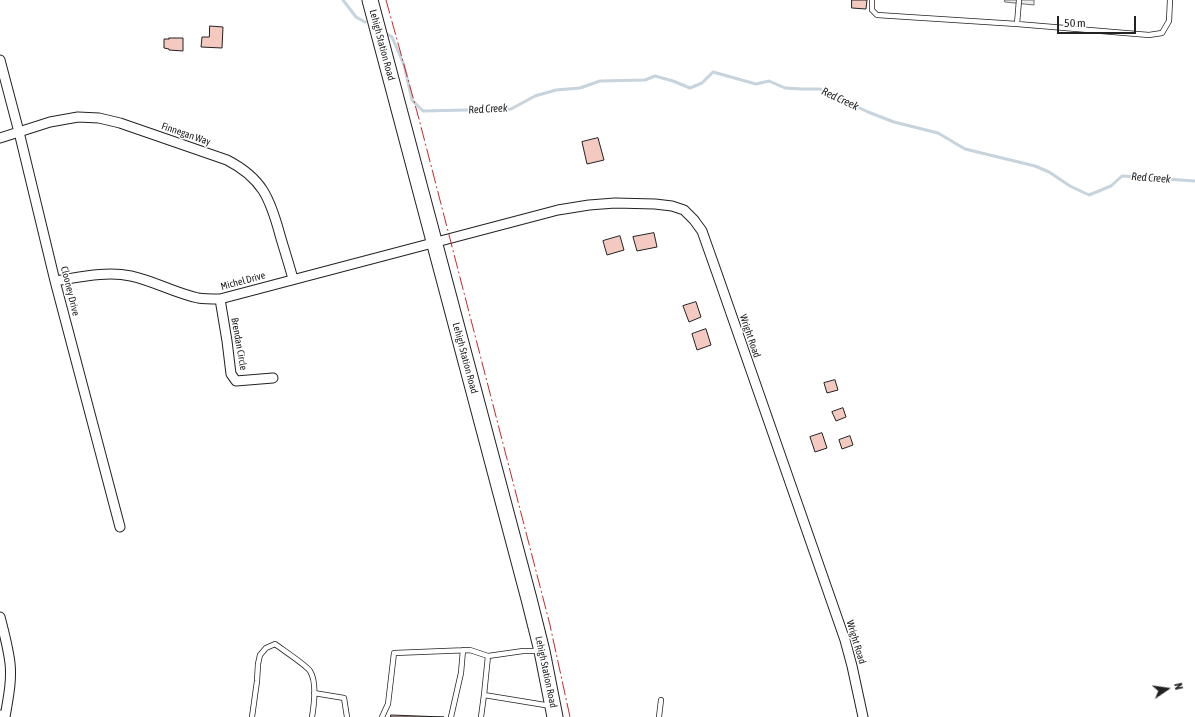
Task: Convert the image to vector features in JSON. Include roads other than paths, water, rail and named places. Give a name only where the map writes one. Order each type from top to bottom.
[{"type":"main road","name":"Lehigh Station Road","points":[[370,0],[542,651],[554,712]]},
{"type":"street","name":"Clooney Drive","points":[[0,60],[120,528]]},
{"type":"street","name":"Finnegan Way","points":[[0,138],[50,122],[78,117],[99,118],[120,123],[227,160],[248,173],[257,182],[270,202],[293,279]]},
{"type":"street","name":"Wright Road","points":[[434,242],[558,210],[589,205],[615,203],[672,206],[684,210],[694,220],[702,230],[845,640],[863,717]]},
{"type":"street","name":"Michel Drive","points":[[56,281],[105,274],[119,275],[132,277],[200,298],[220,299],[434,242]]},
{"type":"street","name":"Brendan Circle","points":[[220,299],[231,374],[236,380],[273,378]]},
{"type":"street","points":[[0,617],[7,644],[10,664],[10,682],[5,717]]},
{"type":"lane","points":[[872,0],[872,10],[877,15],[1017,24],[1149,35],[1162,33],[1169,21],[1170,0]]},
{"type":"lane","points":[[1017,24],[1019,0]]},
{"type":"lane","points":[[252,717],[260,655],[266,648],[276,644],[309,670],[313,677],[314,702],[312,717]]},
{"type":"lane","points":[[451,717],[461,673],[463,650]]},
{"type":"lane","points":[[382,717],[388,704],[394,653],[470,650],[488,656],[523,651],[542,651]]},
{"type":"lane","points":[[481,717],[488,656]]},
{"type":"lane","points":[[314,693],[344,698],[347,717]]},
{"type":"lane","points":[[484,695],[554,712]]},
{"type":"lane","points":[[659,717],[661,700]]},
{"type":"waterway","name":"Red Creek","points":[[343,0],[356,17],[365,22]]},
{"type":"waterway","name":"Red Creek","points":[[387,34],[392,37],[404,65],[412,100],[423,111],[511,109],[535,96],[556,90],[580,88],[600,81],[645,80],[655,76],[690,88],[702,83],[713,72],[756,84],[769,81],[785,88],[820,89],[868,112],[894,122],[938,133],[965,149],[1035,166],[1049,172],[1070,186],[1089,195],[1111,186],[1122,176],[1195,181]]}]
